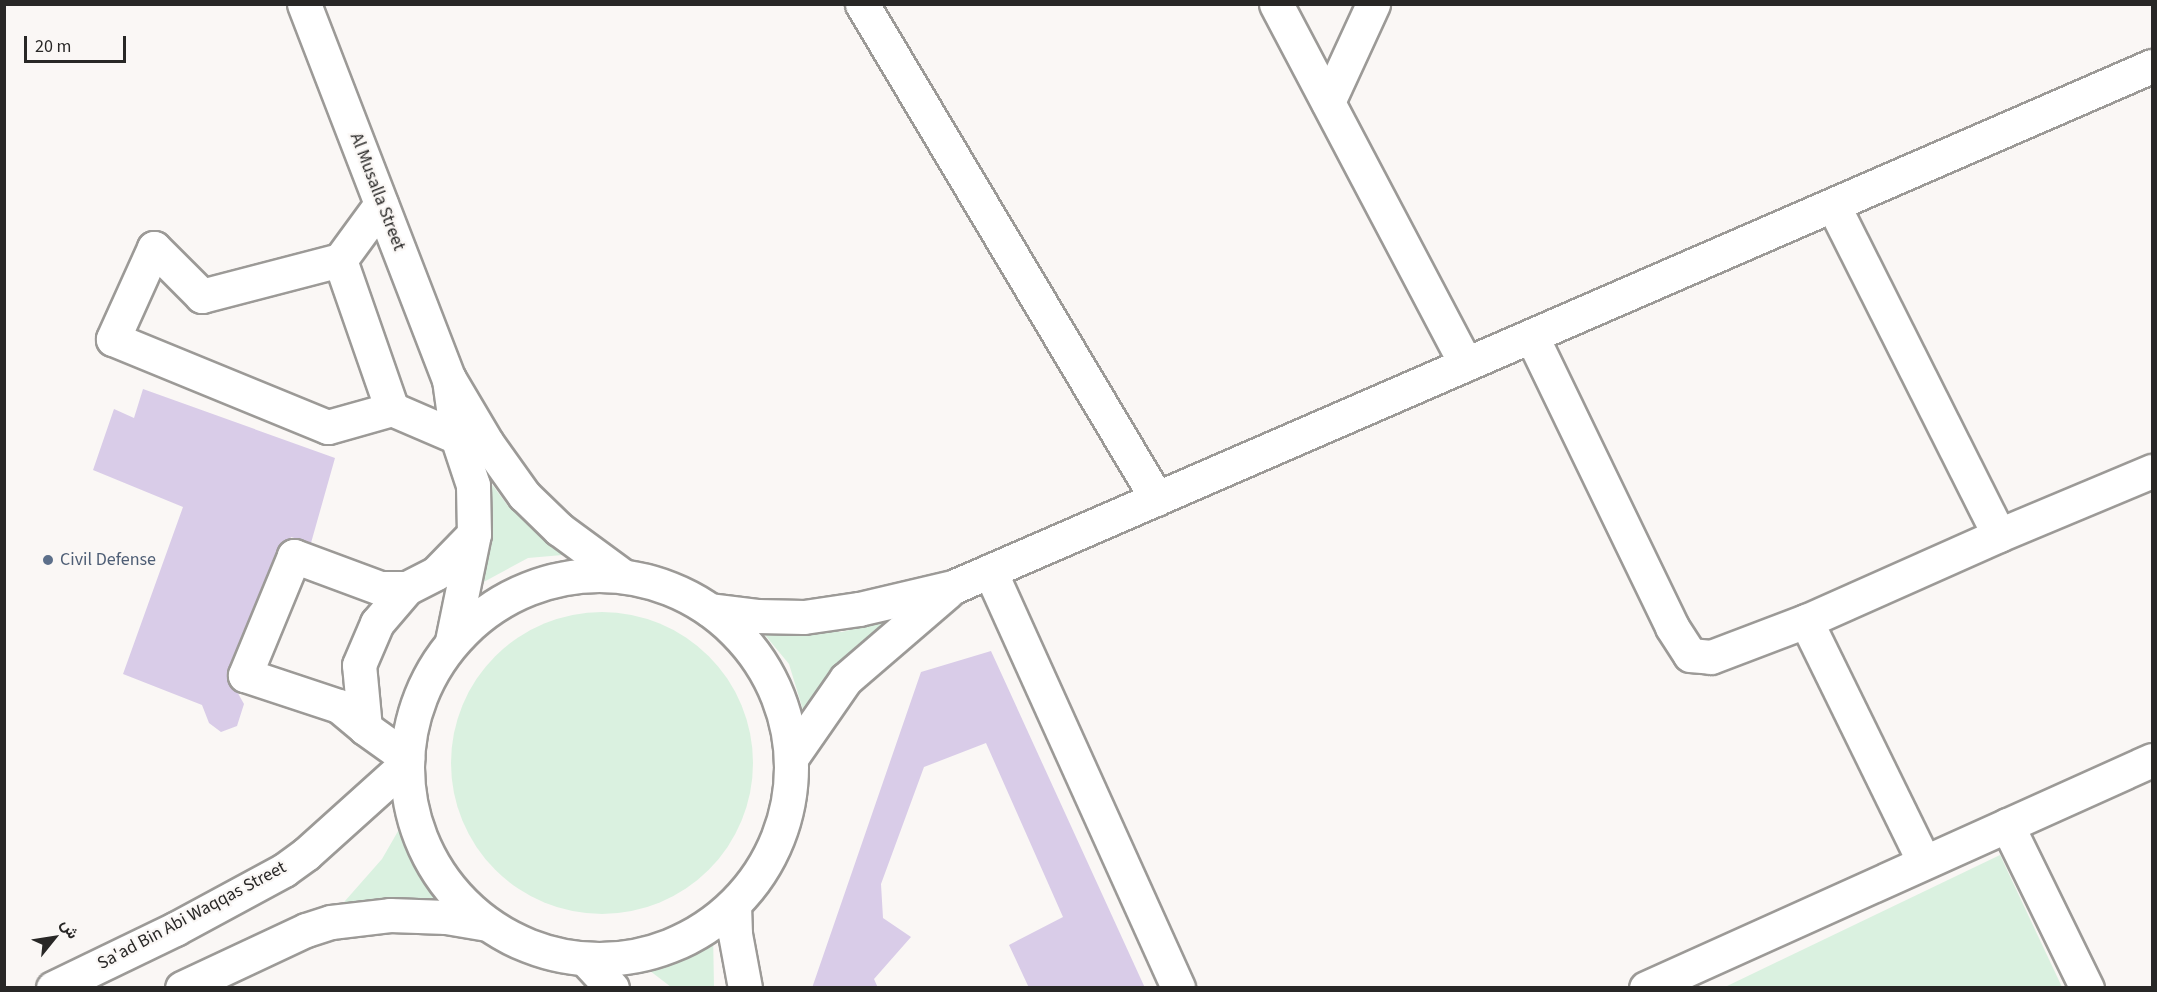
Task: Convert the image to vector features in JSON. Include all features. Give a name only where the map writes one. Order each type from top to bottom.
[{"type":"street","name":"Al Musalla Street","points":[[304,4],[449,379],[486,443],[524,495],[559,529],[623,576]]},
{"type":"street","points":[[862,4],[1157,499]]},
{"type":"street","points":[[1276,4],[1466,364]]},
{"type":"street","points":[[1328,102],[1372,4]]},
{"type":"street","points":[[710,610],[757,616],[804,617],[859,609],[953,587],[2152,66]]},
{"type":"street","points":[[381,204],[340,260],[202,296],[154,248],[113,339],[328,427],[392,409],[457,437]]},
{"type":"street","points":[[1833,205],[1999,535]]},
{"type":"street","points":[[340,260],[392,409]]},
{"type":"street","points":[[1532,337],[1672,627],[1690,655],[1711,657],[1806,621],[1999,535],[2152,471]]},
{"type":"street","name":"Al Musalla Street","points":[[449,379],[457,437],[473,485],[474,534],[452,641]]},
{"type":"street","points":[[365,728],[359,665],[377,623],[406,588],[436,573],[474,534]]},
{"type":"street","points":[[406,588],[380,588],[294,556],[245,675],[339,706],[406,761]]},
{"type":"street","points":[[990,571],[1178,987]]},
{"type":"street","points":[[576,576],[623,576],[664,586],[710,610],[736,632],[758,660],[775,690],[786,723],[791,758],[791,785],[778,838],[767,862],[734,905],[709,926],[680,942],[650,954],[618,959],[586,960],[550,954],[528,946],[487,924],[459,899],[436,870],[420,837],[409,801],[406,761],[409,731],[419,699],[433,669],[452,641],[480,615],[512,594],[548,581],[576,576]]},
{"type":"street","points":[[791,758],[846,679],[953,587]]},
{"type":"street","points":[[1806,621],[1924,862]]},
{"type":"street","points":[[1646,987],[2152,760]]},
{"type":"street","name":"Sa'ad Bin Abi Waqqas Street","points":[[53,987],[175,929],[284,870],[306,854],[406,761]]},
{"type":"street","points":[[2007,825],[2086,987]]},
{"type":"street","points":[[734,905],[735,934],[745,987]]},
{"type":"street","points":[[182,987],[306,930],[331,922],[390,915],[446,917],[487,924]]},
{"type":"street","points":[[586,960],[612,987]]},
{"type":"green space","points":[[482,471],[508,506],[537,532],[574,554],[528,558],[480,584],[490,548],[490,513]]},
{"type":"green space","points":[[587,612],[617,612],[660,623],[686,637],[719,667],[742,705],[747,719],[753,748],[753,778],[742,821],[728,847],[709,870],[686,889],[660,903],[617,914],[587,914],[544,903],[518,889],[485,859],[462,821],[457,807],[451,778],[451,748],[462,705],[476,679],[506,646],[544,623],[558,618]]},
{"type":"green space","points":[[888,620],[855,647],[834,672],[806,720],[789,664],[755,623],[842,632]]},
{"type":"green space","points":[[405,819],[419,864],[448,900],[398,903],[330,918],[382,859]]},
{"type":"green space","points":[[2000,855],[2062,987],[1725,987]]},
{"type":"green space","points":[[713,932],[714,987],[671,987],[641,964],[685,956]]},
{"type":"building","points":[[143,389],[335,458],[311,543],[291,537],[235,688],[244,704],[237,726],[221,732],[209,723],[202,705],[123,674],[183,507],[93,470],[114,409],[134,418]]},
{"type":"building","points":[[991,651],[1145,988],[1029,988],[1009,945],[1063,917],[986,743],[924,767],[881,884],[883,918],[911,937],[874,979],[878,988],[812,988],[921,672]]},
{"type":"place","name":"Civil Defense","points":[[48,560]]}]
